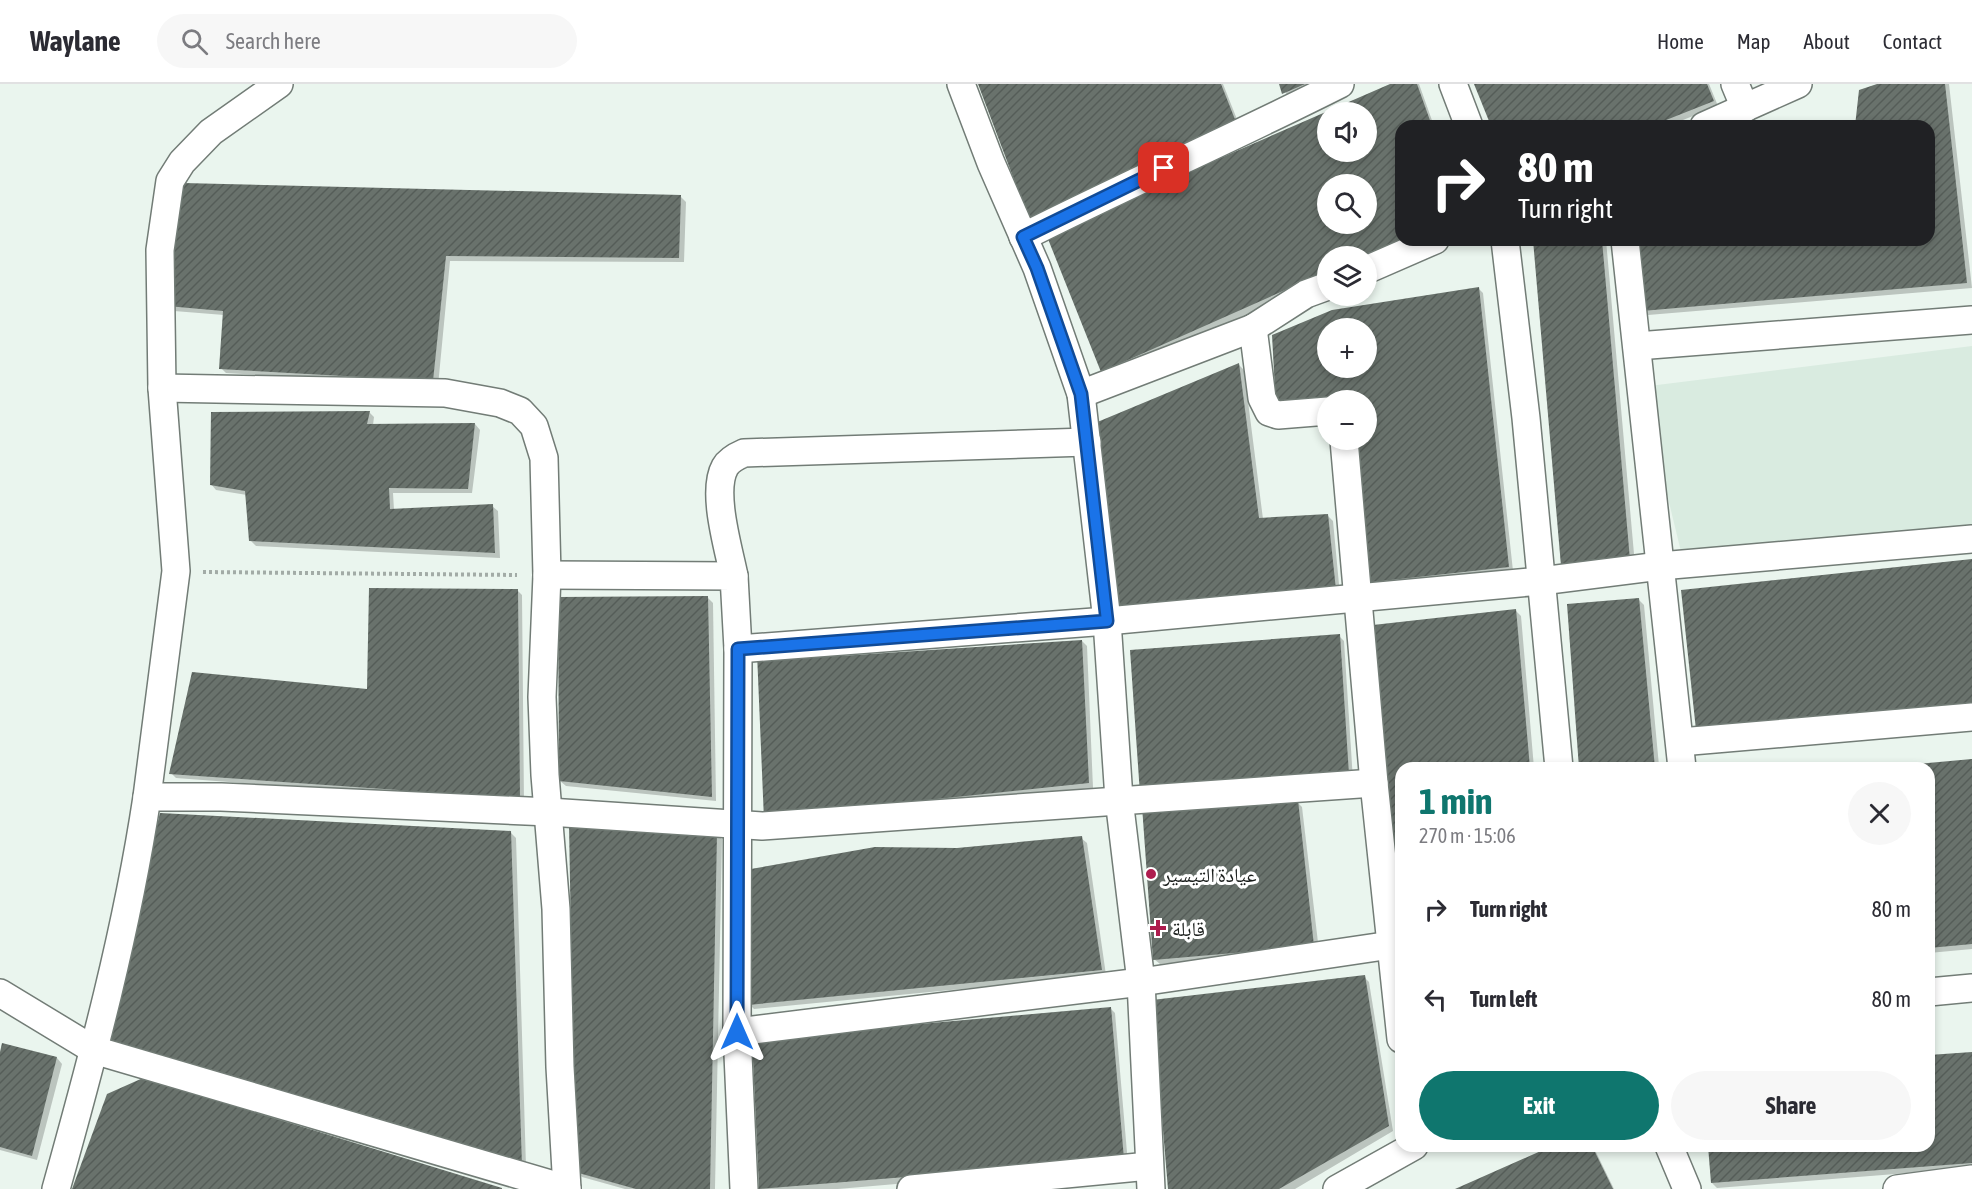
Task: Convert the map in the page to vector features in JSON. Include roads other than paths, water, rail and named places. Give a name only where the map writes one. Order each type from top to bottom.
[{"type":"street","points":[[56,1189],[94,1050],[125,915],[147,797],[176,571],[162,388],[160,250],[170,181],[182,162],[211,132],[279,84]]},
{"type":"street","points":[[925,1188],[1150,1178],[1141,982],[1119,799],[1107,621],[1081,394],[1037,268],[991,164],[961,84]]},
{"type":"street","points":[[1023,237],[1145,176],[1222,143],[1340,84]]},
{"type":"street","points":[[1453,84],[1467,120]]},
{"type":"street","points":[[1711,120],[1740,96],[1798,84]]},
{"type":"street","points":[[1377,265],[1421,246]]},
{"type":"street","points":[[1506,246],[1526,418],[1558,762]]},
{"type":"street","points":[[1626,246],[1681,755],[1972,717]]},
{"type":"street","points":[[1081,394],[1253,328],[1306,294],[1317,290]]},
{"type":"street","points":[[1637,346],[1972,320]]},
{"type":"street","points":[[1253,328],[1262,399],[1269,412],[1278,415],[1317,412]]},
{"type":"street","points":[[0,993],[94,1050],[567,1189],[549,812],[544,775],[542,697],[547,575],[544,458],[534,426],[520,411],[500,403],[445,393],[162,388]]},
{"type":"street","points":[[744,1189],[737,1032],[738,649],[734,576],[721,511],[720,486],[724,468],[734,457],[744,453],[1087,442]]},
{"type":"street","points":[[1345,450],[1374,783],[1395,983]]},
{"type":"street","points":[[738,649],[1107,621],[1540,581],[1660,566],[1972,539]]},
{"type":"street","points":[[547,575],[734,576]]},
{"type":"street","points":[[147,797],[221,797],[549,812],[736,826],[873,820],[1119,799],[1374,783]]},
{"type":"street","points":[[737,1032],[1141,982],[1391,945]]},
{"type":"street","points":[[1935,991],[1972,988]]},
{"type":"street","points":[[1336,1189],[1403,1152]]},
{"type":"street","points":[[1672,1152],[1687,1189]]},
{"type":"street","points":[[1897,1189],[1972,1179]]},
{"type":"place","name":"عيادة التيسير","points":[[1151,874]]},
{"type":"place","name":"قابلة","points":[[1158,928]]}]
